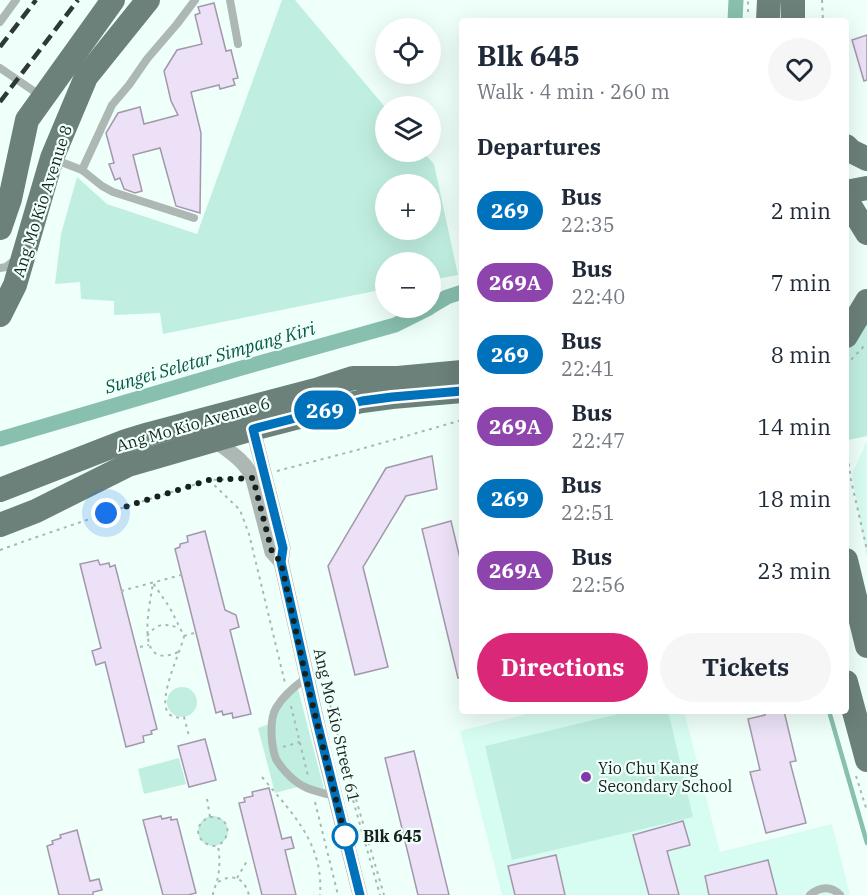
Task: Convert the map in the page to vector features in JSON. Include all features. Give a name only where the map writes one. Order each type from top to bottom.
[{"type":"main road","name":"Ang Mo Kio Avenue 8","points":[[0,228],[10,199],[27,120],[113,0]]},
{"type":"main road","name":"Ang Mo Kio Avenue 8","points":[[0,315],[15,285],[52,158],[86,78],[148,0]]},
{"type":"main road","points":[[768,18],[769,0]]},
{"type":"main road","points":[[793,18],[794,0]]},
{"type":"main road","points":[[849,149],[867,159]]},
{"type":"main road","points":[[849,191],[867,188]]},
{"type":"main road","points":[[849,204],[867,233]]},
{"type":"main road","points":[[854,320],[867,294]]},
{"type":"main road","name":"Ang Mo Kio Avenue 6","points":[[0,490],[126,441],[353,378],[398,378],[459,372]]},
{"type":"main road","name":"Ang Mo Kio Avenue 6","points":[[0,525],[36,511],[128,465],[362,401],[459,391]]},
{"type":"main road","points":[[849,572],[867,646]]},
{"type":"main road","points":[[849,693],[867,760]]},
{"type":"street","name":"Ang Mo Kio Street 61","points":[[253,429],[259,477],[283,548],[281,562],[306,678],[360,895]]},
{"type":"street","name":"Ang Mo Kio Street 61","points":[[214,440],[259,477]]},
{"type":"lane","points":[[0,22],[15,0]]},
{"type":"lane","points":[[82,170],[112,105],[195,0]]},
{"type":"lane","points":[[230,0],[238,44]]},
{"type":"lane","points":[[0,68],[43,97]]},
{"type":"lane","points":[[52,158],[82,170],[113,192],[194,218]]},
{"type":"lane","points":[[0,268],[14,261],[27,245]]},
{"type":"lane","points":[[306,678],[288,693],[275,709],[272,726],[276,759],[286,772],[302,786],[334,796]]},
{"type":"lane","points":[[810,895],[826,887],[840,895]]},
{"type":"path","points":[[822,0],[823,18]]},
{"type":"path","points":[[849,362],[867,343]]},
{"type":"path","points":[[0,550],[209,480],[259,477],[459,421]]},
{"type":"path","points":[[849,463],[867,550]]},
{"type":"path","points":[[209,480],[240,510],[249,534],[288,693]]},
{"type":"path","points":[[121,591],[185,574]]},
{"type":"path","points":[[153,583],[170,608],[184,636],[164,699],[168,712],[173,717],[184,717],[189,736]]},
{"type":"path","points":[[153,583],[147,636],[149,645],[155,653],[161,655],[172,655],[178,652]]},
{"type":"path","points":[[147,636],[152,630],[163,625],[169,624],[180,628]]},
{"type":"path","points":[[184,636],[194,633]]},
{"type":"path","points":[[140,648],[149,645]]},
{"type":"path","points":[[322,674],[384,895]]},
{"type":"path","points":[[274,749],[300,742]]},
{"type":"path","points":[[262,777],[297,819],[310,839],[317,858],[320,895]]},
{"type":"path","points":[[207,799],[210,817]]},
{"type":"path","points":[[210,817],[222,819],[227,825],[228,834],[225,841],[218,846],[210,846],[202,842],[198,835],[202,822],[210,817]]},
{"type":"path","points":[[213,895],[217,883],[218,846]]},
{"type":"path","points":[[237,878],[247,861]]},
{"type":"path","points":[[217,883],[228,877],[237,878],[244,883],[249,895]]},
{"type":"shaded area","points":[[282,0],[295,0],[376,96],[375,162],[432,162],[434,164],[436,174],[375,174],[375,240],[441,240],[441,196],[458,275],[441,278],[441,252],[375,252],[375,291],[163,334],[160,313],[114,315],[114,301],[81,299],[80,282],[55,284],[61,234],[77,177],[107,204],[197,234]]},
{"type":"shaded area","points":[[867,305],[867,436],[849,440],[849,310]]},
{"type":"shaded area","points":[[867,441],[867,559],[852,474]]},
{"type":"shaded area","points":[[297,685],[325,793],[301,786],[275,793],[258,728],[272,723],[275,709]]},
{"type":"shaded area","points":[[182,687],[188,688],[196,696],[196,708],[188,716],[182,717],[176,716],[168,708],[167,702],[168,696],[176,688]]},
{"type":"shaded area","name":"Yio Chu Kang Secondary School","points":[[526,714],[685,714],[720,852],[832,824],[850,895],[502,895],[460,731]]},
{"type":"shaded area","points":[[618,714],[669,714],[693,817],[512,860],[485,746]]},
{"type":"shaded area","points":[[179,758],[186,784],[144,794],[138,769]]},
{"type":"shaded area","points":[[213,816],[219,817],[227,825],[227,837],[219,845],[213,846],[207,845],[199,837],[198,831],[199,825],[207,817]]},
{"type":"building","points":[[214,3],[226,51],[231,50],[238,78],[233,79],[235,85],[220,89],[219,85],[191,92],[201,133],[200,213],[176,206],[160,148],[133,155],[142,191],[135,193],[124,189],[120,178],[115,180],[109,164],[114,163],[106,133],[118,113],[140,107],[144,124],[178,115],[171,101],[164,71],[177,50],[202,44],[195,15],[200,13],[198,7]]},
{"type":"building","points":[[867,35],[867,80],[864,81],[852,40]]},
{"type":"building","points":[[432,456],[437,489],[406,496],[363,567],[388,667],[355,675],[328,566],[386,468]]},
{"type":"building","points":[[451,521],[459,554],[458,678],[422,529]]},
{"type":"building","points":[[205,531],[225,610],[236,615],[239,627],[230,630],[251,714],[233,718],[232,713],[223,715],[222,711],[216,713],[175,549],[180,547],[180,544],[188,542],[187,536]]},
{"type":"building","points":[[98,560],[100,565],[109,563],[110,567],[115,565],[157,729],[151,731],[152,734],[143,736],[144,742],[126,747],[105,662],[96,665],[92,651],[101,648],[80,564]]},
{"type":"building","points":[[785,714],[796,761],[790,762],[806,823],[766,833],[750,772],[760,770],[748,719]]},
{"type":"building","points":[[205,739],[216,780],[189,787],[178,746]]},
{"type":"building","points":[[414,751],[449,895],[418,895],[385,758]]},
{"type":"building","points":[[269,788],[282,839],[291,837],[294,848],[285,850],[296,895],[262,895],[239,803],[245,802],[244,798],[253,796],[252,792]]},
{"type":"building","points":[[161,816],[162,819],[171,817],[171,820],[177,819],[196,893],[163,895],[143,820]]},
{"type":"building","points":[[683,821],[690,845],[667,851],[679,895],[649,895],[633,835]]},
{"type":"building","points":[[77,830],[90,881],[99,879],[102,890],[93,892],[93,895],[59,895],[47,846],[53,844],[52,841],[61,838],[60,835]]},
{"type":"building","points":[[556,855],[565,895],[515,895],[508,866]]},
{"type":"building","points":[[768,860],[777,895],[709,895],[705,876]]},
{"type":"waterway","name":"Sungei Seletar Simpang Kiri","points":[[735,18],[736,0]]},
{"type":"waterway","name":"Sungei Seletar Simpang Kiri","points":[[441,301],[459,293]]},
{"type":"waterway","name":"Sungei Seletar Simpang Kiri","points":[[0,439],[395,325],[409,318]]},
{"type":"waterway","points":[[830,714],[867,843]]},
{"type":"railway","points":[[0,47],[36,0]]},
{"type":"railway","points":[[0,102],[78,0]]},
{"type":"bus line","name":"269","points":[[360,895],[306,678],[281,562],[283,548],[253,429],[362,401],[459,391]]},
{"type":"place","name":"Yio Chu Kang Secondary School","points":[[586,777]]},
{"type":"place","name":"Blk 645","points":[[345,836]]},
{"type":"route","points":[[106,513],[209,480],[253,478],[272,552],[281,562],[306,678],[346,840],[345,836]]}]
